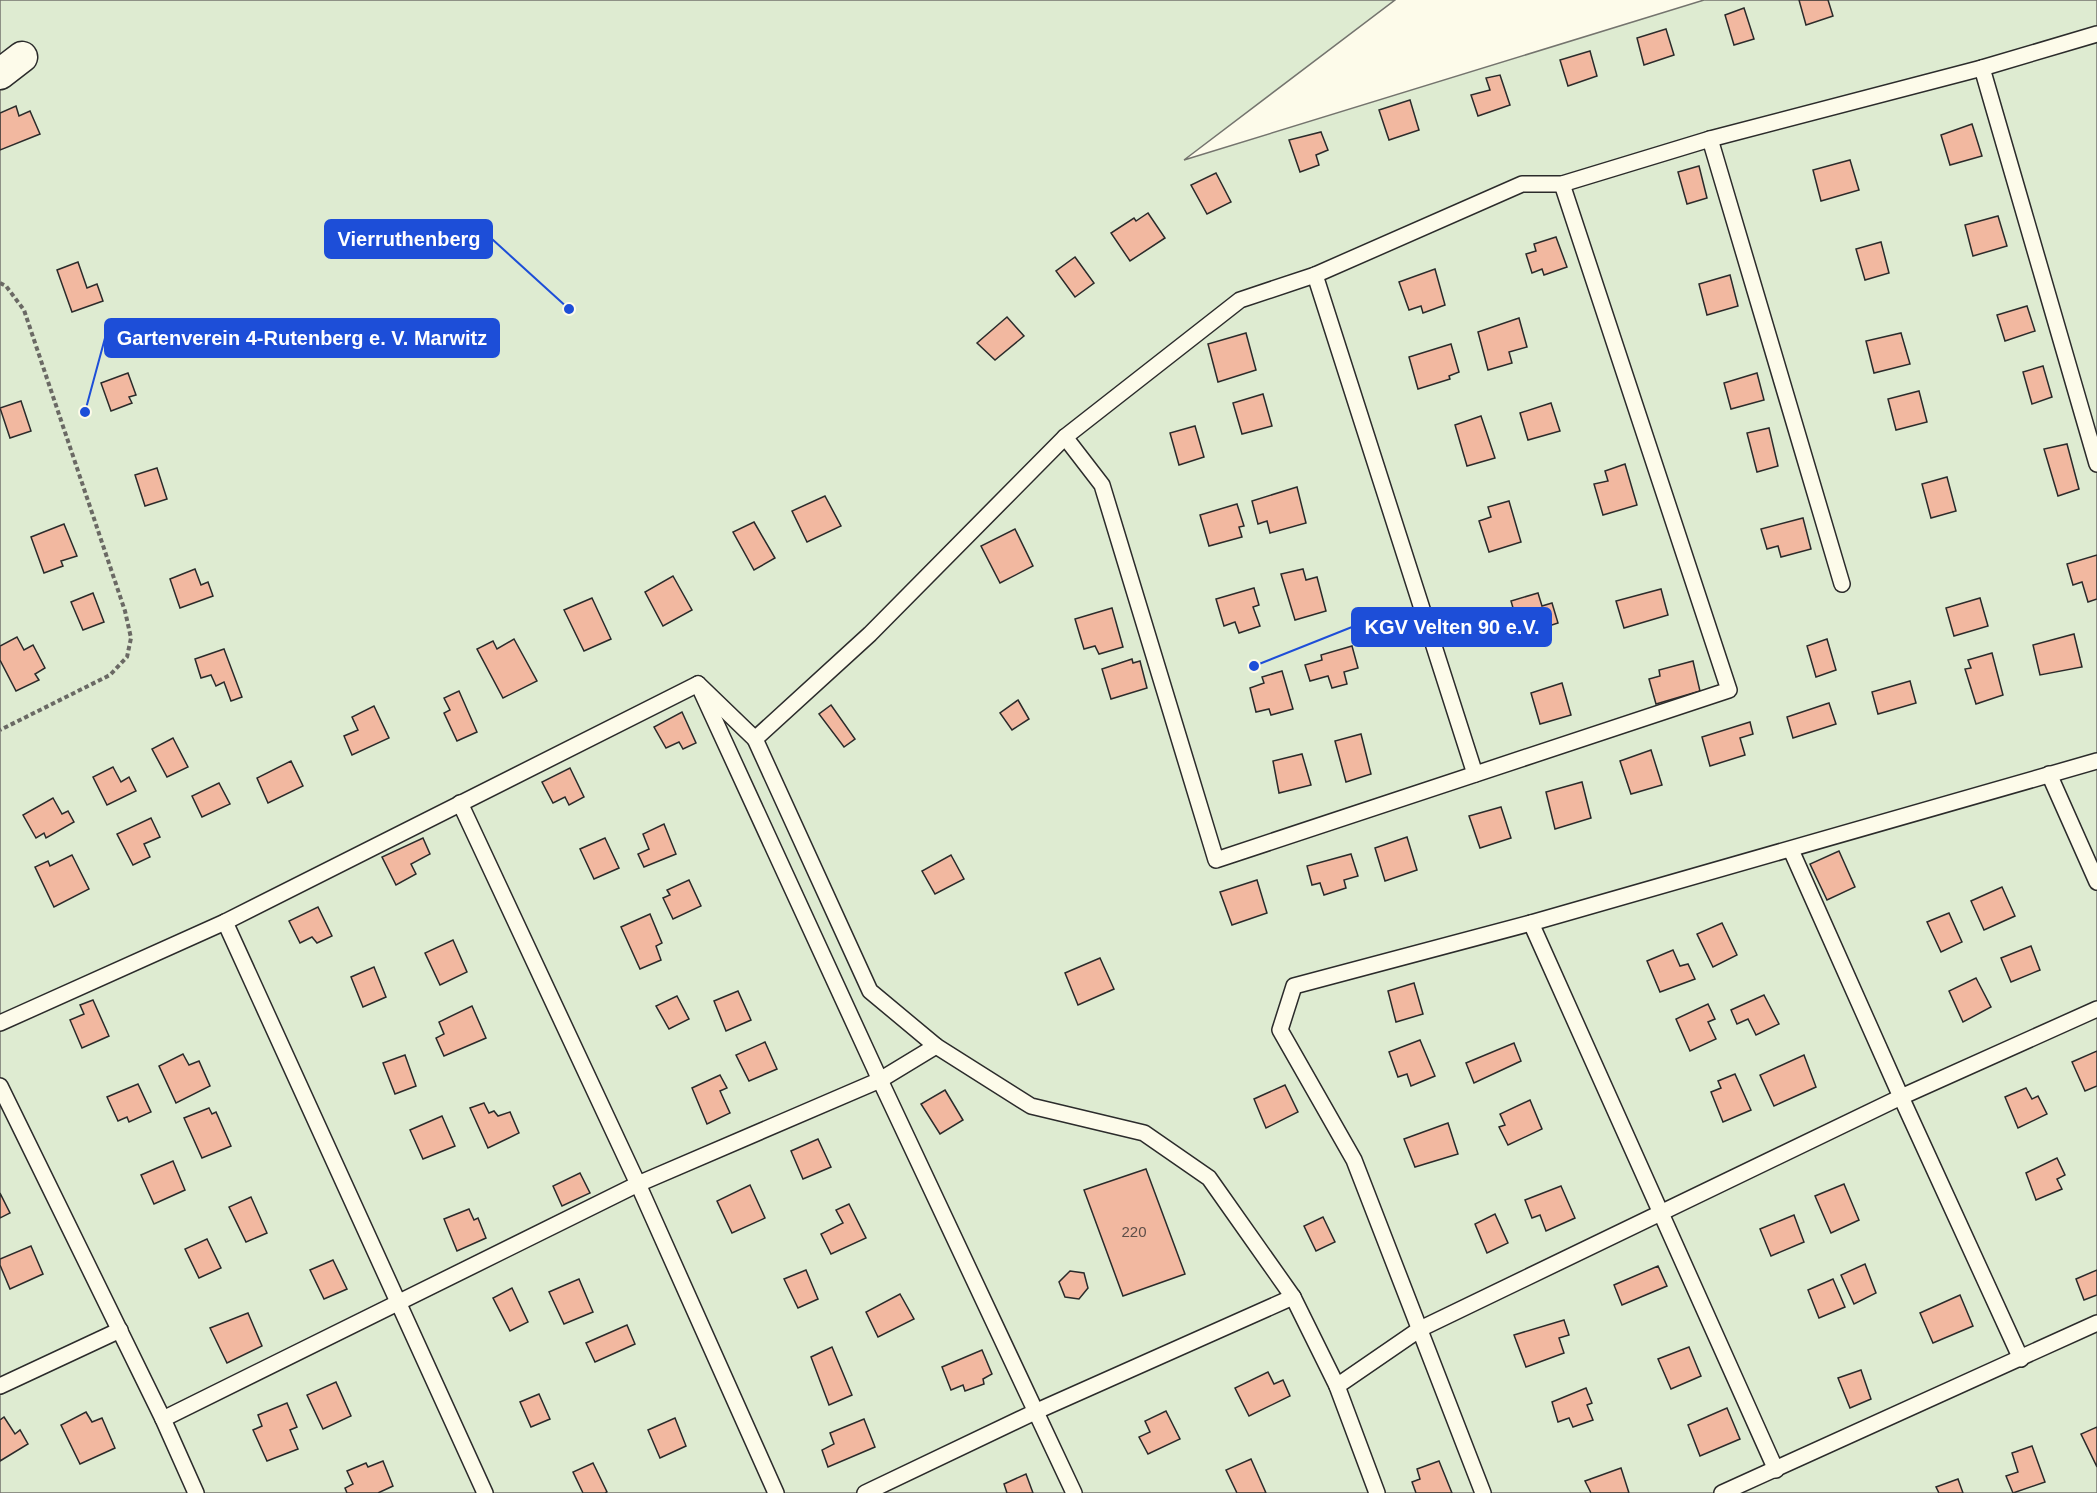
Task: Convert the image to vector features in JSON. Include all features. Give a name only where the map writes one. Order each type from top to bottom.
[{"type":"lane","points":[[755,739],[870,634],[1065,437],[1240,300],[1315,275],[1522,184],[1562,184],[1710,139],[1982,68],[2097,34]]},
{"type":"lane","points":[[1982,68],[2097,464]]},
{"type":"lane","points":[[1710,139],[1842,584]]},
{"type":"lane","points":[[1065,437],[1102,485],[1216,860],[1729,690],[1562,184]]},
{"type":"lane","points":[[1315,275],[1475,774]]},
{"type":"lane","points":[[698,684],[755,739],[870,991],[936,1046],[1031,1106],[1144,1132],[1209,1178],[1293,1297],[1337,1386],[1377,1493]]},
{"type":"lane","points":[[0,1023],[225,922],[698,684]]},
{"type":"lane","points":[[698,684],[880,1080],[1074,1493]]},
{"type":"lane","points":[[1483,1493],[1354,1160],[1280,1030],[1294,986],[1531,923],[2097,761]]},
{"type":"lane","points":[[2049,774],[2097,882]]},
{"type":"lane","points":[[460,803],[638,1184],[776,1493]]},
{"type":"lane","points":[[1791,849],[2021,1359]]},
{"type":"lane","points":[[225,922],[485,1493]]},
{"type":"lane","points":[[1531,923],[1776,1470]]},
{"type":"lane","points":[[1337,1386],[1420,1329],[1901,1097],[2097,1009]]},
{"type":"lane","points":[[163,1419],[638,1184],[880,1080],[936,1046]]},
{"type":"lane","points":[[0,1086],[163,1419],[196,1493]]},
{"type":"lane","points":[[865,1493],[1037,1412],[1293,1297]]},
{"type":"lane","points":[[1722,1493],[2097,1323]]},
{"type":"lane","points":[[0,1386],[120,1330]]},
{"type":"path","points":[[0,283],[6,286],[24,310],[125,611],[131,638],[128,657],[110,675],[0,730]]},
{"type":"green space","points":[[0,0],[1395,0],[1184,160],[1704,0],[2097,0],[2097,1493],[0,1493]]},
{"type":"building","points":[[1799,0],[1828,0],[1833,16],[1806,25]]},
{"type":"building","points":[[1744,8],[1754,39],[1734,45],[1725,15]]},
{"type":"building","points":[[1666,29],[1674,55],[1644,65],[1637,38]]},
{"type":"building","points":[[1590,51],[1597,76],[1568,86],[1560,60]]},
{"type":"building","points":[[1500,75],[1510,105],[1478,116],[1471,95],[1490,90],[1486,78]]},
{"type":"building","points":[[1410,100],[1419,130],[1389,140],[1379,110]]},
{"type":"building","points":[[16,106],[19,116],[30,111],[40,134],[0,150],[0,113]]},
{"type":"building","points":[[1972,124],[1982,156],[1950,165],[1941,135]]},
{"type":"building","points":[[1321,132],[1328,150],[1316,155],[1319,165],[1300,172],[1289,140]]},
{"type":"building","points":[[1850,160],[1859,190],[1821,201],[1813,170]]},
{"type":"building","points":[[1699,166],[1707,198],[1687,204],[1678,172]]},
{"type":"building","points":[[1216,173],[1231,202],[1207,214],[1191,185]]},
{"type":"building","points":[[1148,213],[1165,238],[1130,261],[1111,233],[1134,218],[1136,221]]},
{"type":"building","points":[[1998,216],[2007,246],[1973,256],[1965,225]]},
{"type":"building","points":[[1556,237],[1567,267],[1544,275],[1542,269],[1532,273],[1526,254],[1536,251],[1534,244]]},
{"type":"building","points":[[1881,242],[1889,273],[1865,280],[1856,249]]},
{"type":"building","points":[[1075,257],[1094,283],[1075,297],[1056,271]]},
{"type":"building","points":[[78,262],[87,288],[97,284],[103,301],[72,312],[57,270]]},
{"type":"building","points":[[1435,269],[1445,305],[1423,313],[1421,306],[1409,310],[1399,282]]},
{"type":"building","points":[[1730,275],[1738,306],[1707,315],[1699,284]]},
{"type":"building","points":[[2027,306],[2035,331],[2005,341],[1997,315]]},
{"type":"building","points":[[1007,317],[1024,336],[995,360],[977,343]]},
{"type":"building","points":[[1519,318],[1527,347],[1509,352],[1512,363],[1488,370],[1478,332]]},
{"type":"building","points":[[1246,333],[1256,370],[1218,382],[1208,344]]},
{"type":"building","points":[[1901,333],[1910,364],[1874,373],[1866,341]]},
{"type":"building","points":[[1451,344],[1459,372],[1449,376],[1450,379],[1418,389],[1409,357]]},
{"type":"building","points":[[2043,366],[2052,397],[2032,404],[2023,372]]},
{"type":"building","points":[[128,373],[136,395],[129,397],[132,403],[111,411],[101,383]]},
{"type":"building","points":[[1757,373],[1764,400],[1731,409],[1724,383]]},
{"type":"building","points":[[1919,391],[1927,422],[1896,430],[1888,399]]},
{"type":"building","points":[[1263,394],[1272,426],[1242,434],[1233,403]]},
{"type":"building","points":[[21,401],[31,431],[10,438],[0,408]]},
{"type":"building","points":[[1551,403],[1560,431],[1528,440],[1520,413]]},
{"type":"building","points":[[1481,416],[1495,458],[1467,466],[1455,425]]},
{"type":"building","points":[[1195,426],[1204,457],[1179,465],[1170,433]]},
{"type":"building","points":[[1769,428],[1778,466],[1757,472],[1747,433]]},
{"type":"building","points":[[2067,444],[2079,489],[2058,496],[2044,449]]},
{"type":"building","points":[[1625,464],[1637,505],[1603,515],[1594,484],[1608,481],[1605,471]]},
{"type":"building","points":[[157,468],[167,499],[145,506],[135,475]]},
{"type":"building","points":[[1947,477],[1956,511],[1931,518],[1922,484]]},
{"type":"building","points":[[1297,487],[1306,523],[1270,533],[1267,521],[1258,524],[1252,501]]},
{"type":"building","points":[[825,496],[841,526],[807,542],[792,511]]},
{"type":"building","points":[[1509,501],[1521,542],[1489,552],[1479,521],[1491,517],[1488,507]]},
{"type":"building","points":[[1237,504],[1244,526],[1239,527],[1242,537],[1209,546],[1200,515]]},
{"type":"building","points":[[1803,518],[1811,549],[1781,557],[1778,546],[1767,549],[1761,529]]},
{"type":"building","points":[[754,522],[775,558],[754,570],[733,532]]},
{"type":"building","points":[[64,524],[77,556],[61,561],[63,566],[44,573],[31,537]]},
{"type":"building","points":[[1015,529],[1033,566],[1000,583],[981,546]]},
{"type":"building","points":[[2097,555],[2097,599],[2088,602],[2082,582],[2073,585],[2067,564]]},
{"type":"building","points":[[195,569],[201,585],[208,582],[213,596],[180,608],[170,579]]},
{"type":"building","points":[[1303,569],[1306,580],[1317,577],[1326,611],[1295,620],[1281,574]]},
{"type":"building","points":[[673,576],[692,610],[663,626],[645,592]]},
{"type":"building","points":[[1254,588],[1259,605],[1253,607],[1260,626],[1239,633],[1235,622],[1224,626],[1216,599]]},
{"type":"building","points":[[1661,589],[1668,615],[1624,628],[1616,601]]},
{"type":"building","points":[[93,593],[104,622],[83,630],[71,602]]},
{"type":"building","points":[[1538,593],[1542,606],[1552,603],[1558,623],[1521,635],[1511,601]]},
{"type":"building","points":[[592,598],[611,639],[584,651],[564,610]]},
{"type":"building","points":[[1980,598],[1988,626],[1954,636],[1946,608]]},
{"type":"building","points":[[1112,608],[1123,647],[1099,654],[1095,646],[1084,649],[1075,619]]},
{"type":"building","points":[[2074,634],[2082,667],[2040,675],[2033,645]]},
{"type":"building","points":[[17,637],[24,650],[33,645],[45,668],[35,674],[39,680],[16,691],[0,660],[0,646]]},
{"type":"building","points":[[514,639],[537,681],[503,698],[477,649],[493,641],[497,649]]},
{"type":"building","points":[[1827,639],[1836,670],[1816,677],[1807,646]]},
{"type":"building","points":[[1352,646],[1358,668],[1344,672],[1347,684],[1332,688],[1328,676],[1310,681],[1305,665],[1322,660],[1321,655]]},
{"type":"building","points":[[224,649],[242,697],[231,701],[224,682],[216,686],[211,675],[201,678],[195,659]]},
{"type":"building","points":[[1992,653],[2003,695],[1976,704],[1965,669],[1971,668],[1968,660]]},
{"type":"building","points":[[1132,659],[1133,663],[1140,661],[1147,688],[1111,699],[1102,669]]},
{"type":"building","points":[[1693,661],[1700,691],[1656,704],[1649,679],[1660,676],[1659,670]]},
{"type":"building","points":[[1282,671],[1293,709],[1271,715],[1269,709],[1256,712],[1250,688],[1264,683],[1262,677]]},
{"type":"building","points":[[1910,681],[1916,703],[1878,714],[1872,692]]},
{"type":"building","points":[[1562,683],[1571,715],[1540,724],[1531,693]]},
{"type":"building","points":[[459,691],[477,732],[457,741],[444,713],[450,710],[444,698]]},
{"type":"building","points":[[1018,700],[1029,719],[1012,730],[1000,713]]},
{"type":"building","points":[[1829,703],[1836,724],[1793,738],[1787,717]]},
{"type":"building","points":[[831,705],[855,739],[844,747],[819,714]]},
{"type":"building","points":[[374,706],[389,738],[352,755],[344,736],[358,730],[352,717]]},
{"type":"building","points":[[682,712],[696,743],[683,749],[679,742],[666,748],[654,727]]},
{"type":"building","points":[[1750,722],[1753,734],[1740,738],[1745,755],[1710,766],[1702,737]]},
{"type":"building","points":[[1361,734],[1371,774],[1346,782],[1335,741]]},
{"type":"building","points":[[173,738],[188,767],[167,777],[152,749]]},
{"type":"building","points":[[1651,750],[1662,785],[1631,794],[1620,761]]},
{"type":"building","points":[[1302,754],[1311,785],[1279,793],[1273,761]]},
{"type":"building","points":[[291,761],[303,786],[268,803],[257,778]]},
{"type":"building","points":[[113,767],[121,782],[129,777],[136,791],[107,805],[93,777]]},
{"type":"building","points":[[570,768],[584,797],[569,805],[565,797],[553,803],[542,782]]},
{"type":"building","points":[[1582,782],[1591,818],[1555,829],[1546,792]]},
{"type":"building","points":[[219,783],[230,804],[202,817],[192,796]]},
{"type":"building","points":[[53,798],[62,814],[68,811],[74,822],[46,838],[44,833],[36,838],[23,815]]},
{"type":"building","points":[[1501,807],[1511,838],[1480,848],[1469,816]]},
{"type":"building","points":[[151,818],[160,837],[144,844],[150,857],[133,865],[117,834]]},
{"type":"building","points":[[664,824],[676,854],[644,867],[638,854],[649,849],[643,834]]},
{"type":"building","points":[[1407,837],[1417,870],[1385,881],[1375,848]]},
{"type":"building","points":[[423,838],[430,854],[411,864],[416,874],[396,885],[382,857]]},
{"type":"building","points":[[605,838],[619,868],[594,879],[580,849]]},
{"type":"building","points":[[1839,851],[1855,887],[1827,900],[1810,864]]},
{"type":"building","points":[[1351,854],[1358,876],[1344,880],[1346,888],[1324,895],[1320,883],[1312,885],[1307,866]]},
{"type":"building","points":[[72,855],[89,889],[54,907],[35,867],[48,861],[50,866]]},
{"type":"building","points":[[951,855],[964,879],[935,894],[922,871]]},
{"type":"building","points":[[689,880],[701,906],[673,919],[663,898],[670,895],[667,890]]},
{"type":"building","points":[[1257,880],[1267,913],[1232,925],[1220,892]]},
{"type":"building","points":[[2002,887],[2015,916],[1984,930],[1971,901]]},
{"type":"building","points":[[318,907],[332,936],[317,943],[312,937],[300,943],[289,921]]},
{"type":"building","points":[[1949,913],[1962,942],[1941,952],[1927,922]]},
{"type":"building","points":[[650,914],[662,943],[656,946],[661,960],[640,969],[621,927]]},
{"type":"building","points":[[1722,923],[1737,955],[1713,967],[1697,934]]},
{"type":"building","points":[[453,940],[467,972],[440,985],[425,953]]},
{"type":"building","points":[[2031,946],[2040,970],[2011,982],[2001,958]]},
{"type":"building","points":[[1673,950],[1680,966],[1688,964],[1695,979],[1660,992],[1647,961]]},
{"type":"building","points":[[1100,958],[1114,989],[1078,1005],[1065,973]]},
{"type":"building","points":[[374,967],[386,997],[363,1007],[351,977]]},
{"type":"building","points":[[1976,978],[1991,1007],[1963,1022],[1949,991]]},
{"type":"building","points":[[1414,983],[1423,1014],[1396,1022],[1388,991]]},
{"type":"building","points":[[738,991],[751,1020],[726,1031],[714,1001]]},
{"type":"building","points":[[1764,995],[1779,1024],[1756,1035],[1748,1019],[1737,1024],[1731,1010]]},
{"type":"building","points":[[677,996],[689,1019],[669,1029],[656,1006]]},
{"type":"building","points":[[93,1000],[109,1036],[82,1048],[70,1020],[84,1014],[80,1005]]},
{"type":"building","points":[[1708,1004],[1715,1019],[1708,1022],[1716,1039],[1690,1051],[1676,1019]]},
{"type":"building","points":[[472,1006],[486,1038],[444,1056],[436,1038],[444,1034],[439,1022]]},
{"type":"building","points":[[1420,1040],[1435,1076],[1411,1086],[1407,1074],[1398,1077],[1389,1052]]},
{"type":"building","points":[[765,1042],[777,1069],[749,1081],[736,1055]]},
{"type":"building","points":[[1514,1043],[1521,1061],[1474,1083],[1466,1063]]},
{"type":"building","points":[[2097,1051],[2097,1086],[2085,1091],[2072,1062]]},
{"type":"building","points":[[183,1054],[189,1065],[199,1061],[210,1086],[176,1103],[159,1066]]},
{"type":"building","points":[[405,1055],[416,1086],[395,1094],[383,1063]]},
{"type":"building","points":[[1804,1055],[1816,1087],[1774,1106],[1760,1075]]},
{"type":"building","points":[[1735,1074],[1751,1110],[1723,1122],[1711,1092],[1721,1088],[1718,1081]]},
{"type":"building","points":[[720,1075],[727,1088],[720,1091],[730,1113],[707,1124],[692,1088]]},
{"type":"building","points":[[138,1084],[151,1112],[129,1122],[127,1117],[118,1121],[107,1097]]},
{"type":"building","points":[[1285,1085],[1298,1112],[1266,1128],[1254,1099]]},
{"type":"building","points":[[2026,1088],[2032,1099],[2038,1096],[2047,1114],[2018,1128],[2005,1097]]},
{"type":"building","points":[[945,1090],[963,1120],[940,1134],[921,1104]]},
{"type":"building","points":[[1530,1100],[1542,1129],[1508,1145],[1499,1127],[1505,1125],[1500,1114]]},
{"type":"building","points":[[484,1103],[489,1113],[494,1111],[498,1116],[510,1112],[519,1133],[488,1148],[470,1108]]},
{"type":"building","points":[[209,1108],[212,1114],[216,1112],[231,1146],[202,1158],[184,1118]]},
{"type":"building","points":[[442,1116],[455,1146],[423,1159],[410,1130]]},
{"type":"building","points":[[1448,1123],[1458,1154],[1415,1167],[1404,1139]]},
{"type":"building","points":[[818,1139],[831,1167],[803,1179],[791,1151]]},
{"type":"building","points":[[2057,1158],[2065,1175],[2057,1179],[2062,1189],[2036,1200],[2026,1173]]},
{"type":"building","points":[[173,1161],[185,1190],[154,1204],[141,1175]]},
{"type":"building","points":[[1146,1169],[1185,1274],[1123,1296],[1084,1190]]},
{"type":"building","points":[[580,1173],[590,1193],[562,1206],[553,1186]]},
{"type":"building","points":[[1844,1184],[1859,1220],[1831,1233],[1815,1196]]},
{"type":"building","points":[[750,1185],[765,1218],[732,1233],[717,1201]]},
{"type":"building","points":[[1561,1186],[1575,1218],[1546,1231],[1540,1215],[1532,1218],[1525,1200]]},
{"type":"building","points":[[0,1193],[10,1213],[0,1218]]},
{"type":"building","points":[[251,1197],[267,1233],[246,1242],[229,1207]]},
{"type":"building","points":[[849,1204],[866,1238],[831,1254],[821,1234],[843,1223],[836,1210]]},
{"type":"building","points":[[469,1209],[474,1220],[478,1218],[486,1238],[457,1251],[444,1219]]},
{"type":"building","points":[[1495,1214],[1508,1243],[1487,1253],[1475,1224]]},
{"type":"building","points":[[1794,1215],[1804,1242],[1771,1256],[1760,1229]]},
{"type":"building","points":[[1323,1217],[1335,1242],[1316,1251],[1304,1226]]},
{"type":"building","points":[[207,1239],[221,1268],[199,1278],[185,1249]]},
{"type":"building","points":[[31,1246],[43,1274],[10,1289],[0,1265],[0,1259]]},
{"type":"building","points":[[333,1260],[347,1289],[324,1299],[310,1270]]},
{"type":"building","points":[[1865,1264],[1876,1293],[1854,1304],[1841,1275]]},
{"type":"building","points":[[1658,1266],[1667,1286],[1622,1305],[1614,1285]]},
{"type":"building","points":[[806,1270],[818,1299],[798,1308],[784,1279]]},
{"type":"building","points":[[2097,1270],[2097,1295],[2084,1300],[2076,1279]]},
{"type":"building","points":[[1070,1271],[1084,1273],[1088,1288],[1079,1299],[1065,1297],[1059,1282]]},
{"type":"building","points":[[579,1279],[593,1312],[564,1324],[549,1292]]},
{"type":"building","points":[[1833,1279],[1845,1307],[1819,1318],[1808,1290]]},
{"type":"building","points":[[512,1288],[528,1322],[510,1331],[493,1298]]},
{"type":"building","points":[[900,1294],[914,1319],[878,1337],[866,1312]]},
{"type":"building","points":[[1960,1295],[1973,1326],[1933,1343],[1920,1313]]},
{"type":"building","points":[[248,1313],[262,1346],[227,1363],[210,1328]]},
{"type":"building","points":[[1564,1320],[1569,1335],[1559,1338],[1564,1353],[1526,1367],[1514,1335]]},
{"type":"building","points":[[627,1325],[635,1344],[595,1362],[586,1343]]},
{"type":"building","points":[[832,1347],[852,1395],[829,1405],[811,1357]]},
{"type":"building","points":[[1689,1347],[1701,1376],[1671,1389],[1658,1359]]},
{"type":"building","points":[[982,1350],[992,1374],[983,1379],[984,1384],[965,1391],[963,1385],[951,1390],[942,1367]]},
{"type":"building","points":[[1861,1370],[1871,1399],[1850,1408],[1838,1378]]},
{"type":"building","points":[[1268,1372],[1274,1384],[1283,1380],[1290,1396],[1249,1416],[1235,1388]]},
{"type":"building","points":[[336,1382],[351,1416],[323,1429],[307,1395]]},
{"type":"building","points":[[1586,1388],[1592,1403],[1587,1405],[1593,1420],[1573,1427],[1569,1418],[1558,1422],[1552,1402]]},
{"type":"building","points":[[539,1394],[550,1419],[531,1427],[520,1402]]},
{"type":"building","points":[[287,1403],[297,1427],[290,1430],[298,1449],[267,1461],[253,1430],[262,1426],[258,1415]]},
{"type":"building","points":[[1727,1408],[1740,1439],[1700,1456],[1688,1425]]},
{"type":"building","points":[[1166,1411],[1180,1439],[1148,1454],[1139,1437],[1150,1432],[1145,1421]]},
{"type":"building","points":[[86,1412],[92,1422],[102,1418],[115,1448],[80,1464],[61,1425]]},
{"type":"building","points":[[4,1417],[15,1434],[20,1430],[28,1444],[0,1461],[0,1420]]},
{"type":"building","points":[[675,1418],[686,1446],[660,1458],[648,1430]]},
{"type":"building","points":[[864,1419],[875,1447],[828,1467],[822,1450],[834,1444],[830,1433]]},
{"type":"building","points":[[2097,1427],[2097,1467],[2081,1434]]},
{"type":"building","points":[[2032,1446],[2045,1482],[2013,1493],[2006,1476],[2018,1472],[2012,1453]]},
{"type":"building","points":[[1251,1459],[1266,1493],[1237,1493],[1226,1470]]},
{"type":"building","points":[[383,1461],[393,1486],[378,1493],[347,1493],[345,1488],[353,1484],[347,1471],[366,1463],[368,1467]]},
{"type":"building","points":[[1439,1461],[1452,1493],[1416,1493],[1412,1482],[1420,1479],[1417,1469]]},
{"type":"building","points":[[593,1463],[607,1492],[605,1493],[583,1493],[573,1472]]},
{"type":"building","points":[[1621,1468],[1629,1493],[1591,1493],[1585,1481]]},
{"type":"building","points":[[1026,1474],[1033,1493],[1007,1493],[1004,1484]]},
{"type":"building","points":[[1958,1479],[1963,1493],[1939,1493],[1936,1487]]},
{"type":"place","name":"Vierruthenberg","points":[[569,309]]},
{"type":"place","name":"Gartenverein 4-Rutenberg e. V. Marwitz","points":[[85,412]]},
{"type":"place","name":"KGV Velten 90 e.V.","points":[[1254,666]]}]
